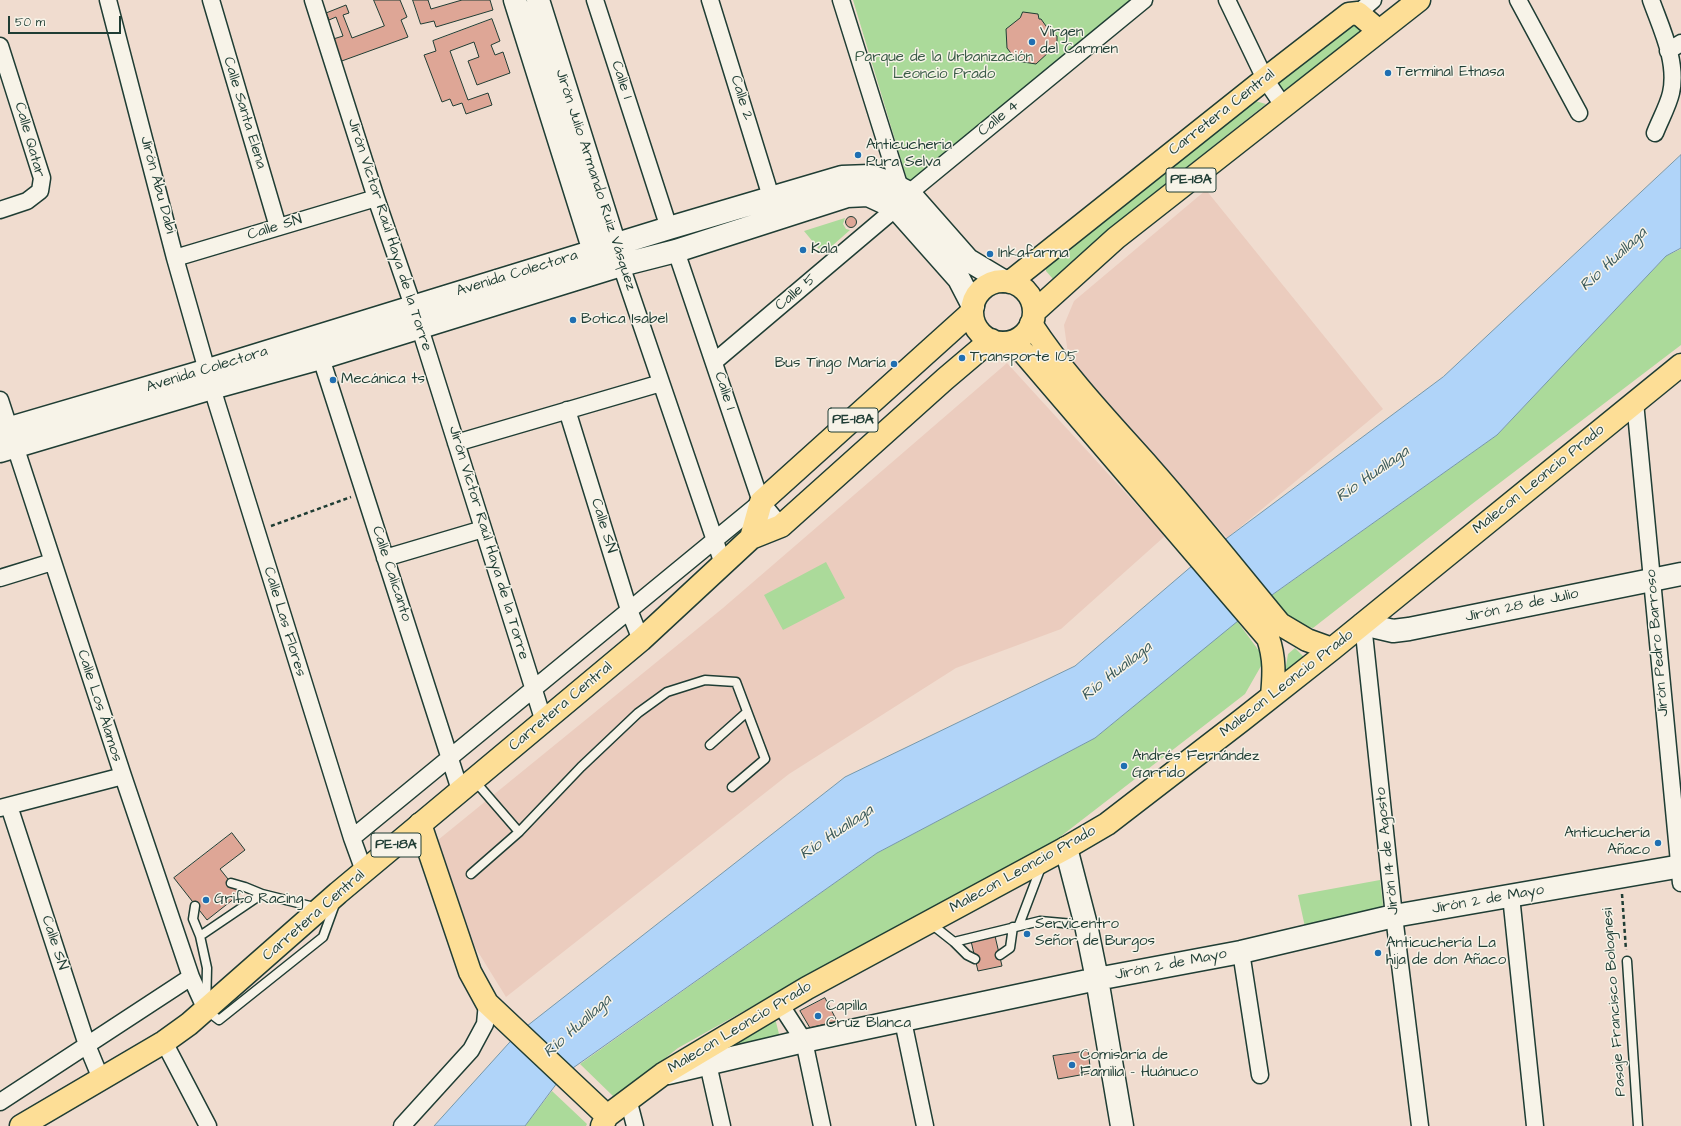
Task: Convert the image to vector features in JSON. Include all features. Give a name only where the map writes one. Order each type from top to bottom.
[{"type":"main road","name":"PE-18A","points":[[1032,318],[1116,238],[1419,0]]},
{"type":"main road","name":"Carretera Central","points":[[1006,281],[1349,14],[1366,5],[1380,31]]},
{"type":"main road","points":[[997,342],[1015,340],[1025,334],[1032,318],[1032,302],[1027,293],[1020,286],[1006,281],[992,283],[983,288],[976,296],[972,309],[974,324],[981,334],[997,342],[1024,353],[1142,474],[1274,631],[1332,649]]},
{"type":"main road","name":"PE-18A","points":[[761,502],[972,309]]},
{"type":"main road","points":[[1032,318],[1043,342],[1100,414],[1142,474]]},
{"type":"main road","name":"Carretera Central","points":[[21,1126],[164,1042],[206,1010],[338,893],[641,640],[751,538],[781,526],[945,379],[997,342]]},
{"type":"main road","name":"Malecon Leoncio Prado","points":[[605,1121],[628,1099],[662,1074],[780,1004],[1066,848],[1107,824],[1364,624],[1681,365]]},
{"type":"main road","points":[[751,538],[761,502]]},
{"type":"main road","points":[[1272,696],[1274,631]]},
{"type":"main road","points":[[420,824],[470,972],[488,1005],[582,1093],[605,1121]]},
{"type":"street","name":"Jirón Abu Dabi","points":[[108,0],[175,258],[210,379]]},
{"type":"street","name":"Calle Santa Elena","points":[[211,0],[278,227]]},
{"type":"street","name":"Jirón Víctor Raúl Haya de la Torre","points":[[313,0],[376,198],[420,327],[544,722]]},
{"type":"street","name":"Jirón Julio Armando Ruiz Vásquez","points":[[516,0],[547,66],[618,255],[723,564]]},
{"type":"street","name":"Jirón Julio Armando Ruiz Vásquez","points":[[538,0],[547,66],[597,261]]},
{"type":"street","name":"Calle 1","points":[[595,0],[669,228]]},
{"type":"street","name":"Calle 2","points":[[710,0],[771,196]]},
{"type":"street","points":[[842,0],[902,196]]},
{"type":"street","name":"Calle 4","points":[[902,196],[1144,0]]},
{"type":"street","points":[[1227,0],[1265,79],[1284,107]]},
{"type":"street","points":[[1518,0],[1579,113]]},
{"type":"street","points":[[1651,0],[1675,47],[1672,93],[1655,133]]},
{"type":"street","name":"Calle Qatar","points":[[0,46],[42,178],[40,191],[27,201],[0,210]]},
{"type":"street","name":"Avenida Colectora","points":[[6,439],[210,379],[413,306],[618,255],[669,228],[771,196],[842,177],[870,176],[902,196],[968,260],[1006,281]]},
{"type":"street","name":"Avenida Colectora","points":[[618,255],[676,251],[847,196],[902,196]]},
{"type":"street","name":"Avenida Colectora","points":[[902,196],[959,279],[972,309]]},
{"type":"street","name":"Calle 5","points":[[714,362],[902,196]]},
{"type":"street","name":"Calle SN","points":[[175,258],[376,198]]},
{"type":"street","name":"Calle 1","points":[[676,251],[761,502],[781,526]]},
{"type":"street","name":"Avenida Colectora","points":[[210,379],[321,358],[420,327],[597,261]]},
{"type":"street","name":"Calle Calicanto","points":[[321,358],[449,757],[467,785]]},
{"type":"street","name":"Calle Las Flores","points":[[210,379],[255,532],[352,838],[364,871]]},
{"type":"street","points":[[456,443],[661,383]]},
{"type":"street","name":"Calle Los Álamos","points":[[0,400],[6,439],[52,562],[122,776],[191,977],[206,1010]]},
{"type":"street","name":"Jirón Pedro Barroso","points":[[1635,402],[1680,872]]},
{"type":"street","name":"Calle SN","points":[[567,410],[629,610],[641,640]]},
{"type":"street","points":[[352,838],[761,502]]},
{"type":"street","points":[[386,558],[483,529]]},
{"type":"street","points":[[0,578],[52,562]]},
{"type":"street","name":"Jirón 28 de Julio","points":[[1364,624],[1393,631],[1409,629],[1681,574]]},
{"type":"street","name":"Jirón 14 de Agosto","points":[[1364,624],[1394,916],[1420,1126]]},
{"type":"street","points":[[4,807],[122,776]]},
{"type":"street","name":"Calle SN","points":[[4,807],[87,1045],[101,1079]]},
{"type":"street","points":[[1066,848],[1086,925],[1097,979],[1122,1126]]},
{"type":"street","name":"Jirón 2 de Mayo","points":[[662,1074],[804,1041],[1097,979],[1241,952],[1394,916],[1621,876],[1680,872]]},
{"type":"street","points":[[1511,896],[1535,1126]]},
{"type":"street","points":[[1241,952],[1260,1075]]},
{"type":"street","points":[[0,1102],[191,977]]},
{"type":"street","points":[[780,1004],[804,1041],[822,1126]]},
{"type":"street","points":[[402,1126],[471,1050],[485,1024],[488,1005]]},
{"type":"street","points":[[903,1021],[925,1126]]},
{"type":"street","points":[[164,1042],[208,1126]]},
{"type":"street","points":[[708,1064],[722,1126]]},
{"type":"street","points":[[628,1099],[635,1126]]},
{"type":"lane","points":[[471,874],[519,832],[581,767],[638,713],[667,692],[705,680],[736,682],[765,759],[732,787]]},
{"type":"lane","points":[[710,745],[748,712]]},
{"type":"lane","points":[[467,785],[519,832]]},
{"type":"lane","points":[[1000,955],[1010,948],[1016,926],[1043,860]]},
{"type":"lane","points":[[231,883],[262,894],[321,908]]},
{"type":"lane","points":[[196,906],[193,919],[200,936],[207,968],[206,1010],[219,1020],[323,937],[338,893]]},
{"type":"lane","points":[[200,936],[262,894]]},
{"type":"lane","points":[[954,942],[1040,921],[1086,925]]},
{"type":"lane","points":[[928,922],[954,942],[967,955],[975,959]]},
{"type":"lane","name":"Pasaje Francisco Bolognesi","points":[[1627,961],[1638,1126]]},
{"type":"path","points":[[255,532],[365,492]]},
{"type":"path","name":"Pasaje Francisco Bolognesi","points":[[1621,876],[1627,961]]},
{"type":"shaded area","points":[[1206,190],[1383,409],[1227,538],[1069,361],[1064,325],[1074,301]]},
{"type":"shaded area","points":[[1007,363],[1165,536],[1061,629],[956,668],[789,774],[506,997],[475,947],[438,840],[723,608]]},
{"type":"green space","name":"Parque de la Urbanización Leoncio Prado","points":[[853,0],[1133,0],[908,183]]},
{"type":"green space","points":[[1357,23],[1364,31],[1283,91],[1278,82],[1348,25]]},
{"type":"green space","points":[[1255,101],[1266,104],[1110,228],[1053,279],[1046,271],[1046,267]]},
{"type":"green space","points":[[845,218],[843,224],[846,229],[850,230],[823,254],[804,231]]},
{"type":"green space","points":[[1681,249],[1681,345],[1472,504],[1313,628],[1290,622],[1268,598],[1497,435],[1666,256]]},
{"type":"green space","points":[[826,562],[845,598],[783,630],[764,595]]},
{"type":"green space","points":[[1237,621],[1265,659],[1245,694],[1056,840],[842,956],[678,1048],[615,1098],[580,1064],[877,853],[1095,738]]},
{"type":"green space","points":[[1295,648],[1304,657],[1285,672],[1288,654]]},
{"type":"green space","points":[[1380,880],[1383,905],[1375,913],[1305,927],[1298,895]]},
{"type":"green space","points":[[775,1018],[780,1038],[718,1053]]},
{"type":"green space","points":[[552,1091],[587,1124],[586,1126],[525,1126]]},
{"type":"water","name":"Río Huallaga","points":[[1681,155],[1681,248],[1666,256],[1497,435],[1255,607],[1095,738],[877,853],[563,1075],[525,1126],[434,1126],[518,1033],[845,777],[1075,666],[1207,553],[1443,377]]},
{"type":"building","points":[[374,0],[400,0],[407,17],[401,20],[408,37],[339,62],[330,40],[343,36],[336,17],[329,20],[326,13],[346,5],[349,13],[343,15],[352,38],[384,26]]},
{"type":"building","points":[[413,0],[428,0],[431,9],[462,0],[490,0],[493,10],[436,27],[434,21],[421,24]]},
{"type":"building","name":"Virgen del Carmen","points":[[1023,12],[1038,14],[1039,19],[1041,19],[1051,33],[1057,36],[1057,48],[1050,51],[1036,64],[1017,61],[1007,48],[1006,29],[1020,18]]},
{"type":"building","points":[[492,19],[500,41],[491,45],[495,55],[503,52],[510,73],[477,85],[468,61],[479,57],[474,42],[450,51],[468,100],[488,93],[492,105],[466,114],[462,103],[453,106],[450,99],[442,102],[424,55],[436,51],[433,41]]},
{"type":"building","points":[[849,217],[853,217],[855,218],[855,226],[849,227],[846,224],[846,220]]},
{"type":"building","points":[[232,833],[245,850],[220,869],[240,894],[207,920],[174,878]]},
{"type":"building","points":[[995,936],[1002,966],[978,971],[971,941]]},
{"type":"building","name":"Capilla Cruz Blanca","points":[[825,998],[837,1021],[810,1028],[800,1011]]},
{"type":"building","name":"Comisaría de Familia - Huánuco","points":[[1088,1051],[1091,1073],[1058,1079],[1053,1056]]},
{"type":"place","name":"Virgen del Carmen","points":[[1032,42]]},
{"type":"place","name":"Terminal Etnasa","points":[[1388,73]]},
{"type":"place","name":"Anticucheria Pura Selva","points":[[858,155]]},
{"type":"place","name":"Kala","points":[[803,250]]},
{"type":"place","name":"Inkafarma","points":[[990,254]]},
{"type":"place","name":"Botica Isabel","points":[[573,320]]},
{"type":"place","name":"Transporte 105","points":[[962,358]]},
{"type":"place","name":"Bus Tingo María","points":[[894,364]]},
{"type":"place","name":"Mecánica ts","points":[[333,380]]},
{"type":"place","name":"Andrés Fernández Garrido","points":[[1124,766]]},
{"type":"place","name":"Anticuchería Añaco","points":[[1658,843]]},
{"type":"place","name":"Grifo Racing","points":[[206,900]]},
{"type":"place","name":"Servicentro Señor de Burgos","points":[[1027,934]]},
{"type":"place","name":"Anticuchería La hija de don Añaco","points":[[1378,953]]},
{"type":"place","name":"Capilla Cruz Blanca","points":[[818,1016]]},
{"type":"place","name":"Comisaría de Familia - Huánuco","points":[[1072,1065]]}]
